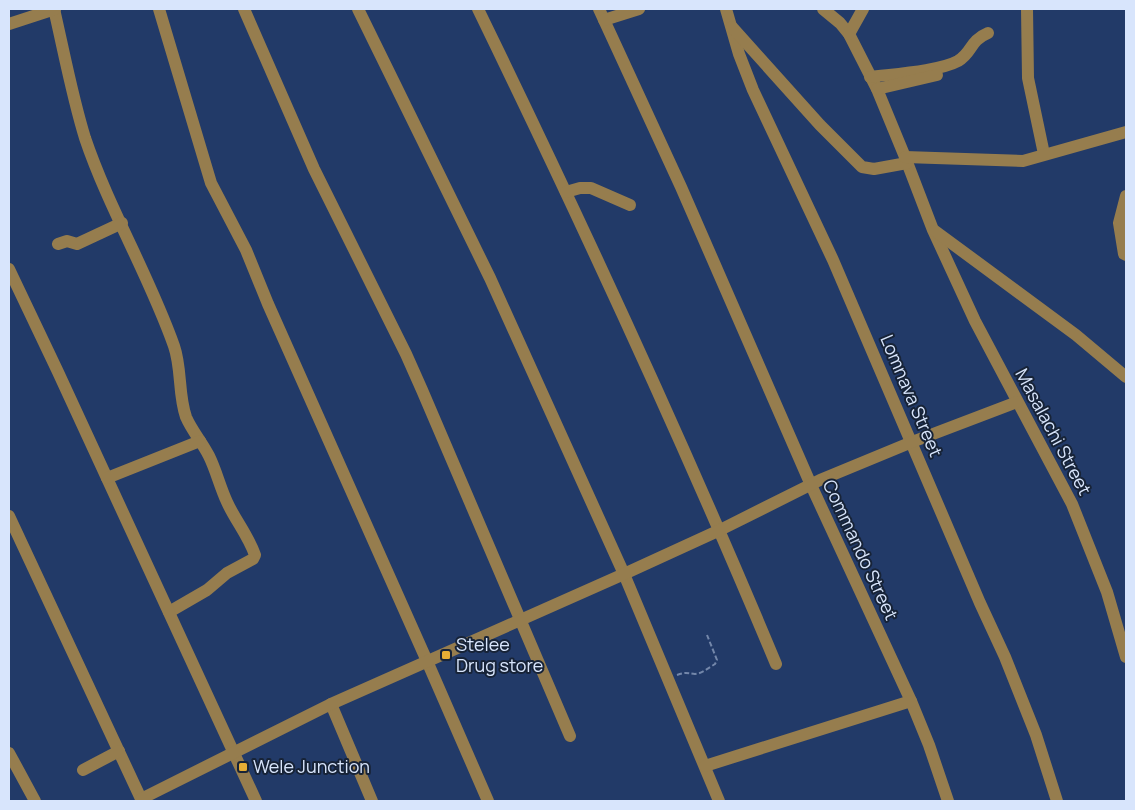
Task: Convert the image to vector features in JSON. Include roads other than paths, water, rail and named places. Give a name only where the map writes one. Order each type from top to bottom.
[{"type":"street","points":[[9,24],[55,9],[85,138],[174,347],[178,363],[182,403],[190,424],[210,459],[230,508],[252,546],[254,557],[228,573],[207,590],[169,612]]},
{"type":"street","points":[[159,9],[210,183],[246,250],[268,304],[488,801]]},
{"type":"street","points":[[244,9],[314,169],[406,354],[570,736]]},
{"type":"street","points":[[358,9],[490,278],[624,574],[719,801]]},
{"type":"street","points":[[478,9],[608,282],[720,530],[776,664]]},
{"type":"street","points":[[602,14],[639,9]]},
{"type":"street","name":"Lomnava Street","points":[[726,9],[739,54],[753,90],[830,252],[1008,666],[1036,734],[1057,801]]},
{"type":"street","name":"Masalachi Street","points":[[822,9],[840,23],[849,34],[876,89],[933,230],[975,321],[1072,504],[1107,592],[1126,657]]},
{"type":"street","points":[[849,34],[863,9]]},
{"type":"street","points":[[1027,9],[1028,78],[1044,154]]},
{"type":"street","name":"Commando Street","points":[[602,14],[738,314],[811,485],[911,701],[948,801]]},
{"type":"street","points":[[730,25],[862,167],[874,169],[906,160],[1016,161],[1031,159],[1126,132]]},
{"type":"street","points":[[870,77],[946,66],[966,55],[976,39],[988,33]]},
{"type":"street","points":[[876,89],[945,73]]},
{"type":"street","points":[[566,192],[580,188],[591,188],[630,205]]},
{"type":"street","points":[[1126,196],[1119,223],[1124,254],[1126,256]]},
{"type":"street","points":[[58,244],[68,241],[77,244],[122,223]]},
{"type":"street","points":[[933,230],[1076,335],[1126,377]]},
{"type":"street","points":[[9,269],[256,801]]},
{"type":"street","points":[[9,516],[141,800],[331,704],[624,574],[720,530],[811,485],[912,442],[1017,402]]},
{"type":"street","points":[[107,478],[200,441]]},
{"type":"street","points":[[705,766],[911,701]]},
{"type":"street","points":[[331,704],[372,801]]},
{"type":"street","points":[[83,770],[119,751]]},
{"type":"street","points":[[9,754],[35,801]]},
{"type":"place","name":"Stelee Drug store","points":[[446,655]]},
{"type":"place","name":"Wele Junction","points":[[243,767]]}]
